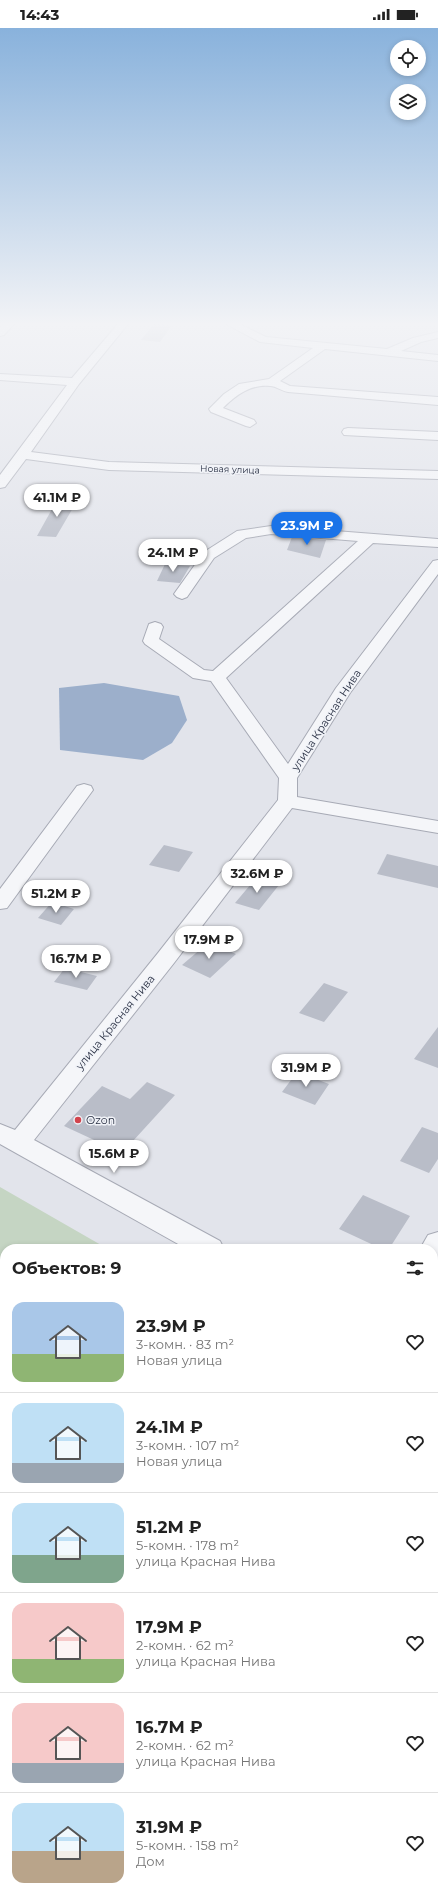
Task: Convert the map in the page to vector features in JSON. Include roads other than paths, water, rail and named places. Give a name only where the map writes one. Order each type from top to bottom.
[{"type":"street","points":[[0,484],[54,411]]},
{"type":"street","points":[[221,411],[250,423]]},
{"type":"street","points":[[348,432],[438,436]]},
{"type":"street","name":"Новая улица","points":[[23,455],[108,466],[438,475]]},
{"type":"street","points":[[182,594],[209,555],[242,534],[271,530],[438,543]]},
{"type":"street","points":[[217,677],[370,538]]},
{"type":"street","name":"улица Красная Нива","points":[[9,1138],[166,958],[287,801],[288,778],[342,692],[438,564]]},
{"type":"street","points":[[156,628],[151,641],[199,674],[217,677],[288,778]]},
{"type":"street","points":[[0,903],[84,790]]},
{"type":"street","points":[[287,801],[438,827]]},
{"type":"street","points":[[9,1138],[201,1244]]},
{"type":"water","points":[[104,683],[179,696],[187,720],[172,743],[143,760],[60,750],[59,688]]},
{"type":"place","name":"Ozon","points":[[78,1120]]}]
